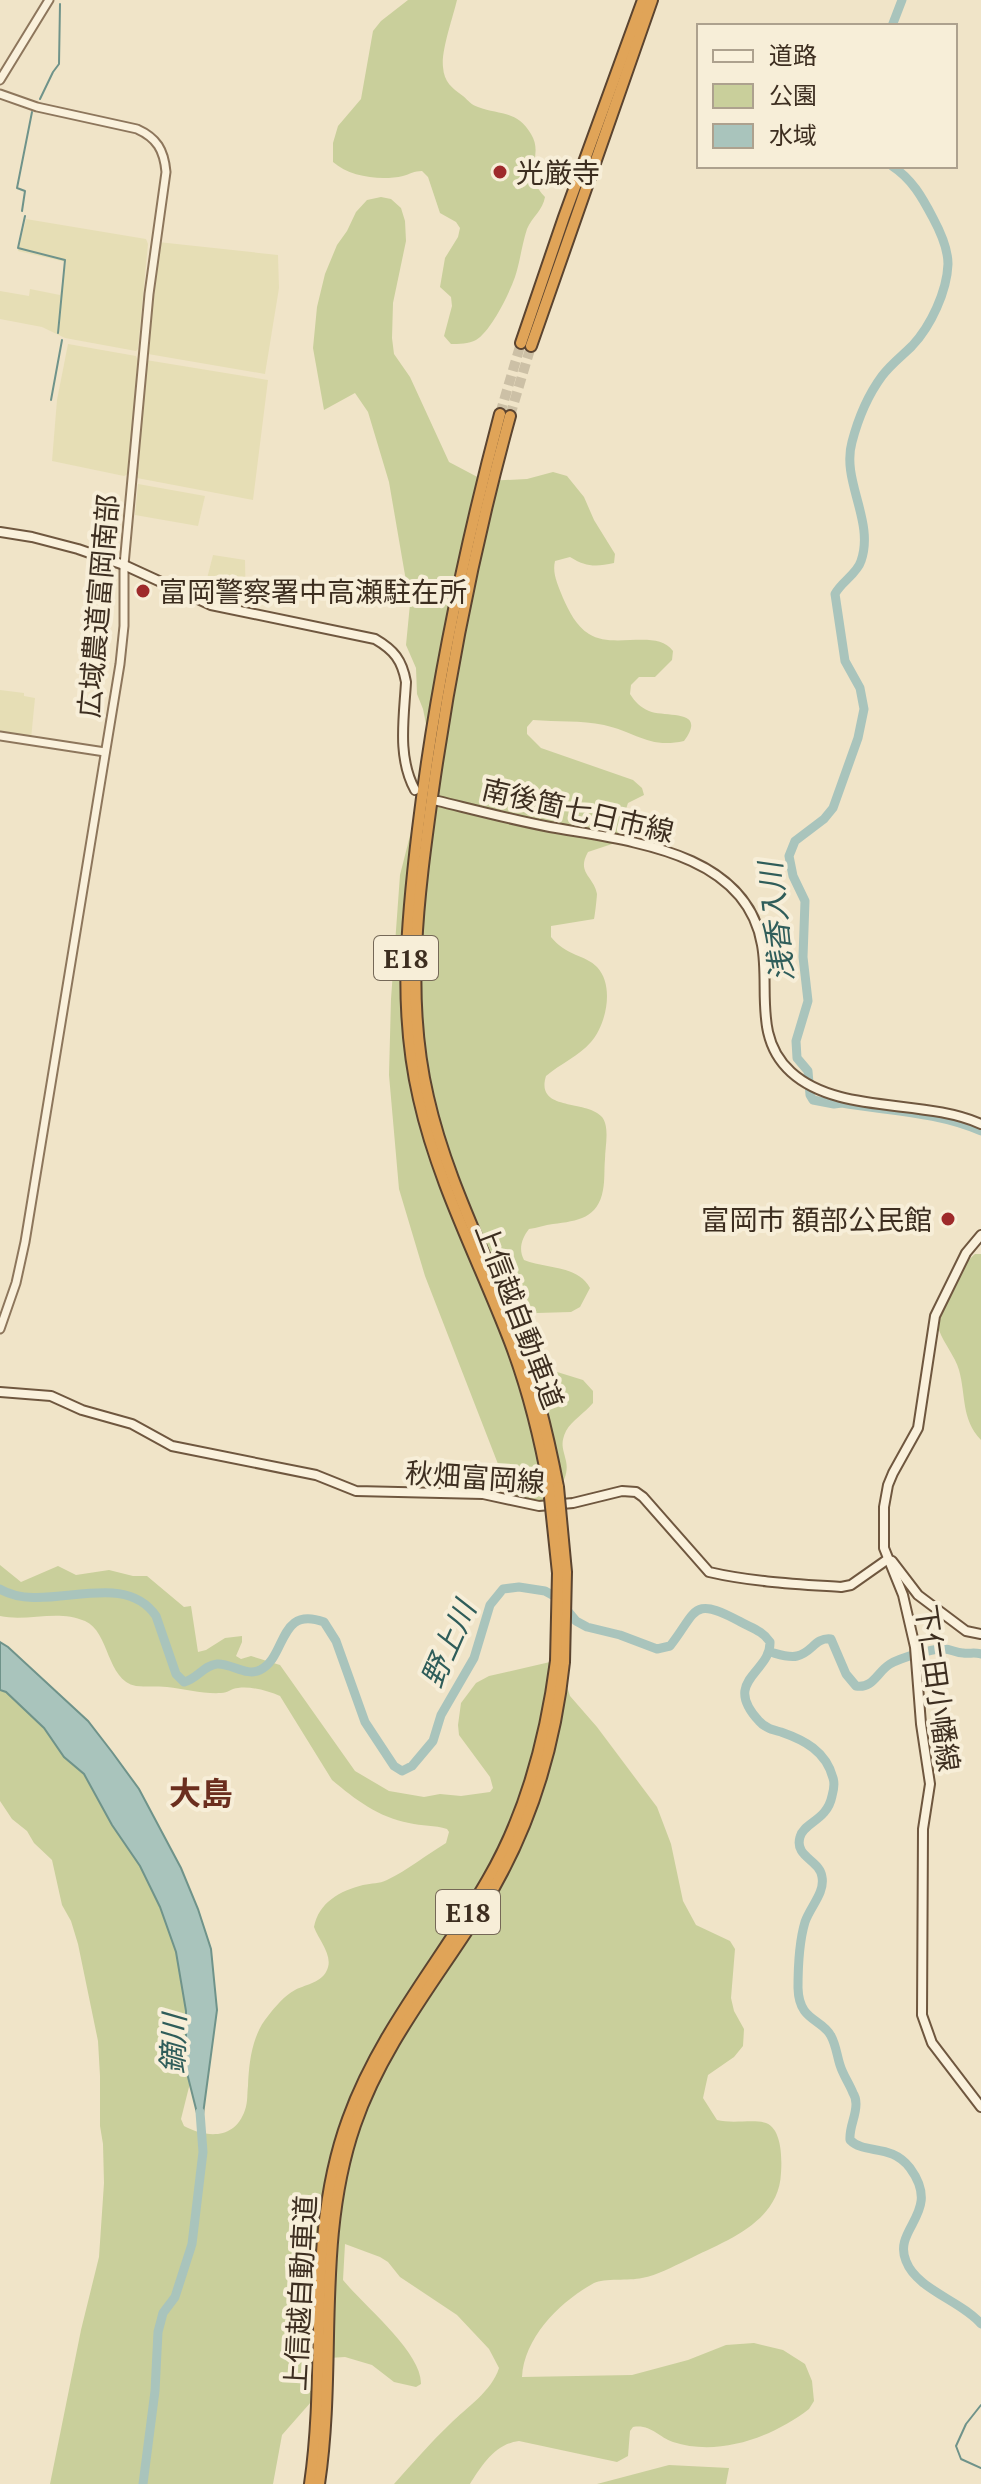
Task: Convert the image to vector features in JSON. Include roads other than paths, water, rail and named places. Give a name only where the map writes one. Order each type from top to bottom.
[{"type":"highway","points":[[643,0],[564,217],[526,345],[652,0]]},
{"type":"highway","name":"上信越自動車道","points":[[310,2484],[318,2412],[320,2273],[344,2146],[386,2056],[483,1906],[520,1837],[550,1748],[560,1662],[566,1572],[545,1425],[525,1355],[459,1197],[436,1129],[421,1063],[414,1001],[418,909],[439,746],[505,415]]},
{"type":"highway","name":"上信越自動車道","points":[[319,2484],[326,2426],[330,2209]]},
{"type":"main road","points":[[0,532],[67,546],[124,565],[211,605],[375,639],[396,653],[402,662],[406,682],[404,765],[415,790]]},
{"type":"main road","name":"南後箇七日市線","points":[[438,801],[548,827],[626,840],[682,856],[716,874],[740,899],[756,924],[763,947],[763,1005],[769,1035],[784,1064],[814,1087],[845,1097],[963,1117],[981,1124]]},
{"type":"main road","name":"下仁田小幡線","points":[[981,1235],[966,1253],[935,1316],[918,1428],[888,1485],[883,1542],[903,1595],[915,1647],[921,1724],[930,1784],[923,1829],[922,2015],[932,2043],[981,2107]]},
{"type":"main road","name":"秋畑富岡線","points":[[0,1392],[51,1396],[82,1410],[132,1424],[178,1448],[316,1475],[356,1491],[483,1494],[547,1506],[630,1490],[643,1497],[709,1572],[761,1583],[841,1587],[851,1585],[888,1559]]},
{"type":"main road","points":[[888,1559],[900,1569],[909,1586],[923,1599],[966,1631],[981,1634]]},
{"type":"street","points":[[0,80],[49,0]]},
{"type":"street","name":"広域農道富岡南部","points":[[0,94],[29,105],[137,129],[154,140],[165,160],[165,185],[149,294],[124,565],[123,642],[25,1242],[16,1283],[0,1329]]},
{"type":"street","points":[[0,736],[105,752]]},
{"type":"water","points":[[0,1642],[88,1721],[112,1752],[139,1789],[181,1868],[198,1909],[211,1949],[217,2010],[201,2129],[186,2069],[186,2011],[176,1952],[160,1907],[140,1866],[112,1825],[84,1774],[64,1757],[44,1728],[6,1692],[0,1690]]},
{"type":"waterway","name":"浅香入川","points":[[893,24],[902,0]]},
{"type":"waterway","points":[[40,99],[59,64],[60,4]]},
{"type":"waterway","points":[[22,211],[25,191],[17,188],[32,112]]},
{"type":"waterway","name":"浅香入川","points":[[894,168],[916,189],[936,223],[947,252],[947,274],[931,318],[919,338],[877,383],[852,442],[851,471],[864,531],[864,546],[859,566],[835,594],[845,661],[860,688],[864,709],[858,738],[833,808],[824,819],[795,841],[789,856],[793,876],[805,901],[803,957],[808,1001],[796,1041],[797,1058],[808,1071],[813,1100],[930,1116],[981,1131]]},
{"type":"waterway","points":[[25,216],[18,248],[65,260],[58,333]]},
{"type":"waterway","points":[[51,400],[62,340]]},
{"type":"waterway","name":"野上川","points":[[0,1589],[18,1596],[39,1598],[124,1594],[141,1602],[156,1616],[176,1674],[184,1682],[217,1664],[250,1672],[260,1670],[269,1664],[285,1635],[298,1620],[324,1622],[336,1641],[365,1722],[394,1766],[402,1771],[412,1766],[433,1741],[441,1715],[474,1658],[490,1605],[503,1589],[519,1587],[545,1591],[556,1597],[576,1621],[587,1627],[657,1649],[670,1646],[691,1616],[703,1609],[723,1613],[763,1635],[770,1642],[768,1653],[746,1686],[745,1696],[749,1707],[764,1725],[798,1739],[820,1754],[834,1782],[825,1811],[800,1837],[801,1849],[817,1866],[822,1883],[801,1938],[799,1999],[807,2013],[831,2036],[841,2069],[855,2097],[850,2140],[903,2160],[919,2184],[920,2208],[905,2239],[906,2261],[920,2280],[981,2324]]},
{"type":"waterway","points":[[770,1652],[797,1656],[821,1640],[831,1639],[846,1674],[856,1686],[867,1685],[890,1664],[932,1650],[981,1654]]},
{"type":"waterway","name":"鏑川","points":[[143,2484],[155,2391],[158,2332],[163,2313],[175,2297],[192,2244],[203,2152],[200,2112]]},
{"type":"waterway","points":[[981,2405],[966,2424],[956,2446],[961,2459],[981,2468]]},
{"type":"tunnel","points":[[500,414],[521,343]]},
{"type":"tunnel","points":[[510,416],[531,346]]},
{"type":"place","name":"光厳寺","points":[[500,172]]},
{"type":"place","name":"富岡警察署中高瀬駐在所","points":[[143,591]]},
{"type":"place","name":"富岡市 額部公民館","points":[[948,1219]]},
{"type":"district","name":"大島","points":[[201,1793]]}]
